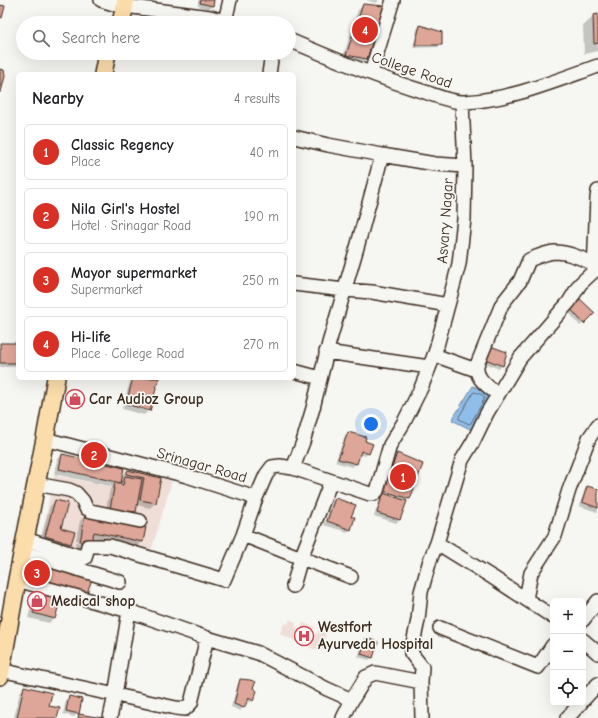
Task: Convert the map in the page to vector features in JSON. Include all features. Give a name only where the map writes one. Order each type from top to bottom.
[{"type":"main road","points":[[116,16],[121,3]]},
{"type":"main road","points":[[121,3],[121,16]]},
{"type":"main road","points":[[103,72],[106,60]]},
{"type":"main road","points":[[111,72],[114,60]]},
{"type":"main road","points":[[0,614],[26,488],[44,380]]},
{"type":"main road","points":[[0,672],[56,380]]},
{"type":"street","points":[[100,0],[204,16]]},
{"type":"street","points":[[229,16],[230,0]]},
{"type":"street","points":[[371,73],[393,0]]},
{"type":"street","name":"College Road","points":[[296,43],[328,57],[414,89],[453,101],[462,102],[493,98],[531,89],[598,66]]},
{"type":"street","points":[[269,72],[271,60]]},
{"type":"street","name":"Asvary Nagar","points":[[330,481],[370,494],[374,494],[377,491],[390,445],[404,422],[421,388],[431,361],[459,264],[464,219],[465,166],[462,102]]},
{"type":"street","points":[[296,138],[435,164],[465,166]]},
{"type":"street","points":[[293,586],[301,558],[330,481],[293,468],[303,442],[326,352],[358,244],[382,155]]},
{"type":"street","points":[[422,718],[422,667],[411,653],[418,620],[421,592],[462,460],[473,442],[487,413],[520,358],[569,302],[580,284],[595,268],[598,196]]},
{"type":"street","points":[[498,395],[481,380],[476,370],[477,365],[502,304],[520,280],[529,260],[553,252],[579,257],[595,268]]},
{"type":"street","points":[[296,284],[372,292],[448,305]]},
{"type":"street","points":[[326,352],[431,361],[476,370]]},
{"type":"street","points":[[296,372],[320,378]]},
{"type":"street","points":[[526,599],[530,573],[555,536],[571,484],[589,438],[598,426]]},
{"type":"street","name":"Srinagar Road","points":[[45,438],[187,476],[256,498],[266,475],[272,467],[280,466],[293,468]]},
{"type":"street","points":[[36,484],[69,490],[76,493],[86,508],[91,511],[140,521]]},
{"type":"street","points":[[24,545],[85,558],[88,546],[110,546],[224,580],[243,535],[256,498]]},
{"type":"street","points":[[243,535],[351,577]]},
{"type":"street","points":[[437,543],[550,615]]},
{"type":"street","points":[[24,545],[120,582]]},
{"type":"street","points":[[17,580],[129,611],[258,654],[352,700]]},
{"type":"street","points":[[586,616],[598,601]]},
{"type":"street","points":[[110,718],[129,611]]},
{"type":"street","points":[[440,628],[538,667],[550,649]]},
{"type":"street","points":[[0,672],[185,709],[191,702],[207,638]]},
{"type":"street","points":[[586,643],[598,653]]},
{"type":"street","points":[[343,718],[366,677],[375,673],[421,682]]},
{"type":"street","points":[[586,697],[598,684]]},
{"type":"street","points":[[567,718],[577,706]]},
{"type":"shaded area","points":[[126,468],[172,481],[150,555],[110,544],[84,554],[41,540],[54,475],[111,487],[112,483],[121,483]]},
{"type":"shaded area","name":"Westfort Ayurveda Hospital","points":[[290,619],[296,623],[295,627],[301,629],[303,623],[315,627],[313,633],[317,634],[319,629],[326,632],[325,650],[314,649],[280,634],[284,623],[288,624]]},
{"type":"water","points":[[473,386],[491,395],[472,430],[452,420]]},
{"type":"building","points":[[201,0],[214,0],[213,6],[200,3]]},
{"type":"building","points":[[363,4],[384,6],[367,59],[346,55]]},
{"type":"building","points":[[0,5],[5,6],[2,18],[0,17]]},
{"type":"building","points":[[598,14],[598,43],[594,44],[593,15]]},
{"type":"building","points":[[420,25],[442,32],[442,45],[415,45]]},
{"type":"building","points":[[0,69],[4,70],[5,76],[1,92],[0,92]]},
{"type":"building","points":[[580,299],[595,313],[584,324],[569,307]]},
{"type":"building","points":[[0,343],[16,343],[16,363],[0,363]]},
{"type":"building","points":[[490,346],[507,352],[503,366],[485,359]]},
{"type":"building","points":[[132,380],[158,380],[150,411],[126,404]]},
{"type":"building","points":[[348,432],[366,437],[365,441],[373,444],[369,454],[361,451],[357,464],[338,459]]},
{"type":"building","points":[[397,453],[423,464],[410,499],[384,491]]},
{"type":"building","points":[[62,454],[124,468],[121,483],[59,469]]},
{"type":"building","points":[[128,470],[161,478],[156,503],[140,500],[144,478],[126,474]]},
{"type":"building","points":[[125,476],[142,479],[136,512],[110,509],[115,483],[123,485]]},
{"type":"building","points":[[587,486],[598,489],[598,508],[582,502]]},
{"type":"building","points":[[383,493],[407,501],[400,520],[377,513]]},
{"type":"building","points":[[335,498],[356,505],[351,517],[355,517],[351,530],[327,521]]},
{"type":"building","points":[[55,500],[68,503],[61,528],[75,532],[71,544],[45,536]]},
{"type":"building","points":[[85,515],[146,527],[143,542],[94,532],[91,544],[80,542]]},
{"type":"building","points":[[38,562],[92,579],[86,596],[33,579]]},
{"type":"building","points":[[38,592],[61,597],[55,619],[33,613]]},
{"type":"building","points":[[366,638],[378,642],[373,658],[361,654]]},
{"type":"building","points":[[240,679],[256,682],[253,688],[257,691],[253,701],[249,698],[244,708],[234,704]]},
{"type":"building","points":[[24,686],[52,693],[49,706],[60,708],[57,718],[17,718]]},
{"type":"building","points":[[69,696],[82,699],[79,714],[66,711]]},
{"type":"building","points":[[79,714],[102,718],[78,718]]},
{"type":"place","name":"Hi-life","points":[[365,30]]},
{"type":"place","name":"Car Audioz Group","points":[[75,399]]},
{"type":"place","name":"Nila Girl's Hostel","points":[[94,455]]},
{"type":"place","name":"Classic Regency","points":[[403,477]]},
{"type":"place","name":"Mayor supermarket","points":[[37,573]]},
{"type":"place","name":"Medical shop","points":[[37,601]]},
{"type":"place","name":"Westfort Ayurveda Hospital","points":[[304,636]]}]
